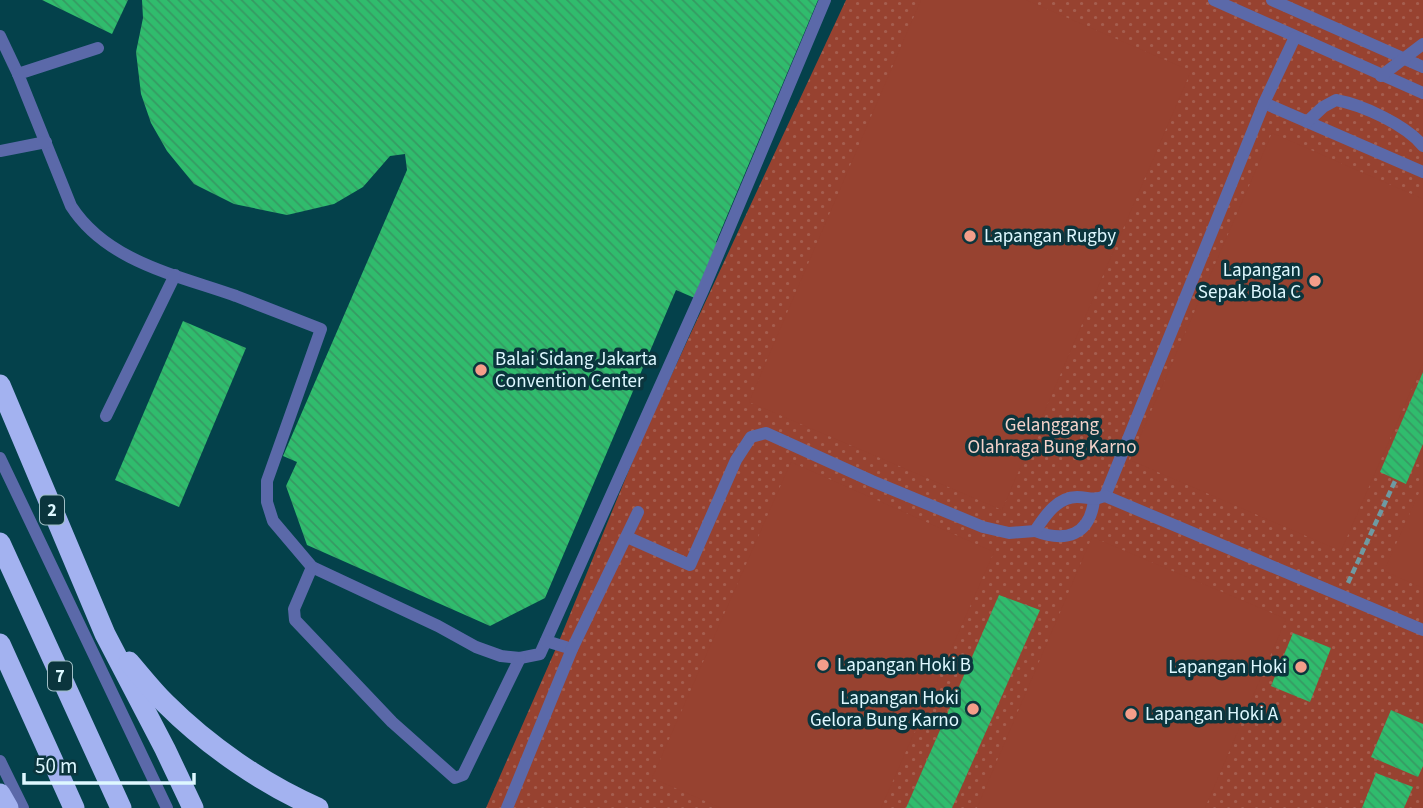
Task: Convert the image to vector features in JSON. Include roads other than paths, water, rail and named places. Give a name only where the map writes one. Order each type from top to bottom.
[{"type":"highway","name":"2","points":[[0,385],[105,634],[166,749],[193,808]]},
{"type":"highway","name":"7","points":[[0,543],[121,808]]},
{"type":"highway","points":[[105,634],[165,703],[189,725],[250,771],[318,808]]},
{"type":"highway","name":"7","points":[[0,645],[74,808]]},
{"type":"highway","points":[[0,794],[8,808]]},
{"type":"lane","points":[[0,36],[71,206],[94,234],[125,256],[321,329],[267,481],[267,502],[274,521],[312,567],[438,626],[476,647],[501,656],[520,658],[540,654],[704,288],[825,0]]},
{"type":"lane","points":[[1214,0],[1423,93]]},
{"type":"lane","points":[[1272,0],[1423,67]]},
{"type":"lane","points":[[627,537],[690,565],[736,460],[751,437],[766,433],[984,527],[1009,533],[1035,531],[1049,537],[1059,537],[1082,528],[1090,521],[1264,103],[1295,37]]},
{"type":"lane","points":[[1381,76],[1423,44]]},
{"type":"lane","points":[[18,74],[99,48]]},
{"type":"lane","points":[[1307,122],[1323,107],[1336,100],[1345,101],[1354,103],[1414,136],[1423,146]]},
{"type":"lane","points":[[1264,103],[1423,172]]},
{"type":"lane","points":[[0,151],[46,142]]},
{"type":"lane","points":[[106,416],[175,275]]},
{"type":"lane","points":[[0,458],[167,808]]},
{"type":"lane","points":[[1035,531],[1047,512],[1066,499],[1099,498],[1423,630]]},
{"type":"lane","points":[[507,808],[572,649],[638,512]]},
{"type":"lane","points":[[312,567],[294,610],[295,620],[392,722],[455,778],[463,775],[520,658]]},
{"type":"lane","points":[[546,641],[572,649]]},
{"type":"lane","points":[[0,761],[23,808]]},
{"type":"place","name":"Lapangan Rugby","points":[[970,236]]},
{"type":"place","name":"Lapangan Sepak Bola C","points":[[1315,281]]},
{"type":"place","name":"Balai Sidang Jakarta Convention Center","points":[[481,370]]},
{"type":"place","name":"Lapangan Hoki B","points":[[823,665]]},
{"type":"place","name":"Lapangan Hoki","points":[[1301,667]]},
{"type":"place","name":"Lapangan Hoki Gelora Bung Karno","points":[[973,709]]},
{"type":"place","name":"Lapangan Hoki A","points":[[1131,714]]},
{"type":"park label","name":"Gelanggang Olahraga Bung Karno","points":[[1052,436]]}]
